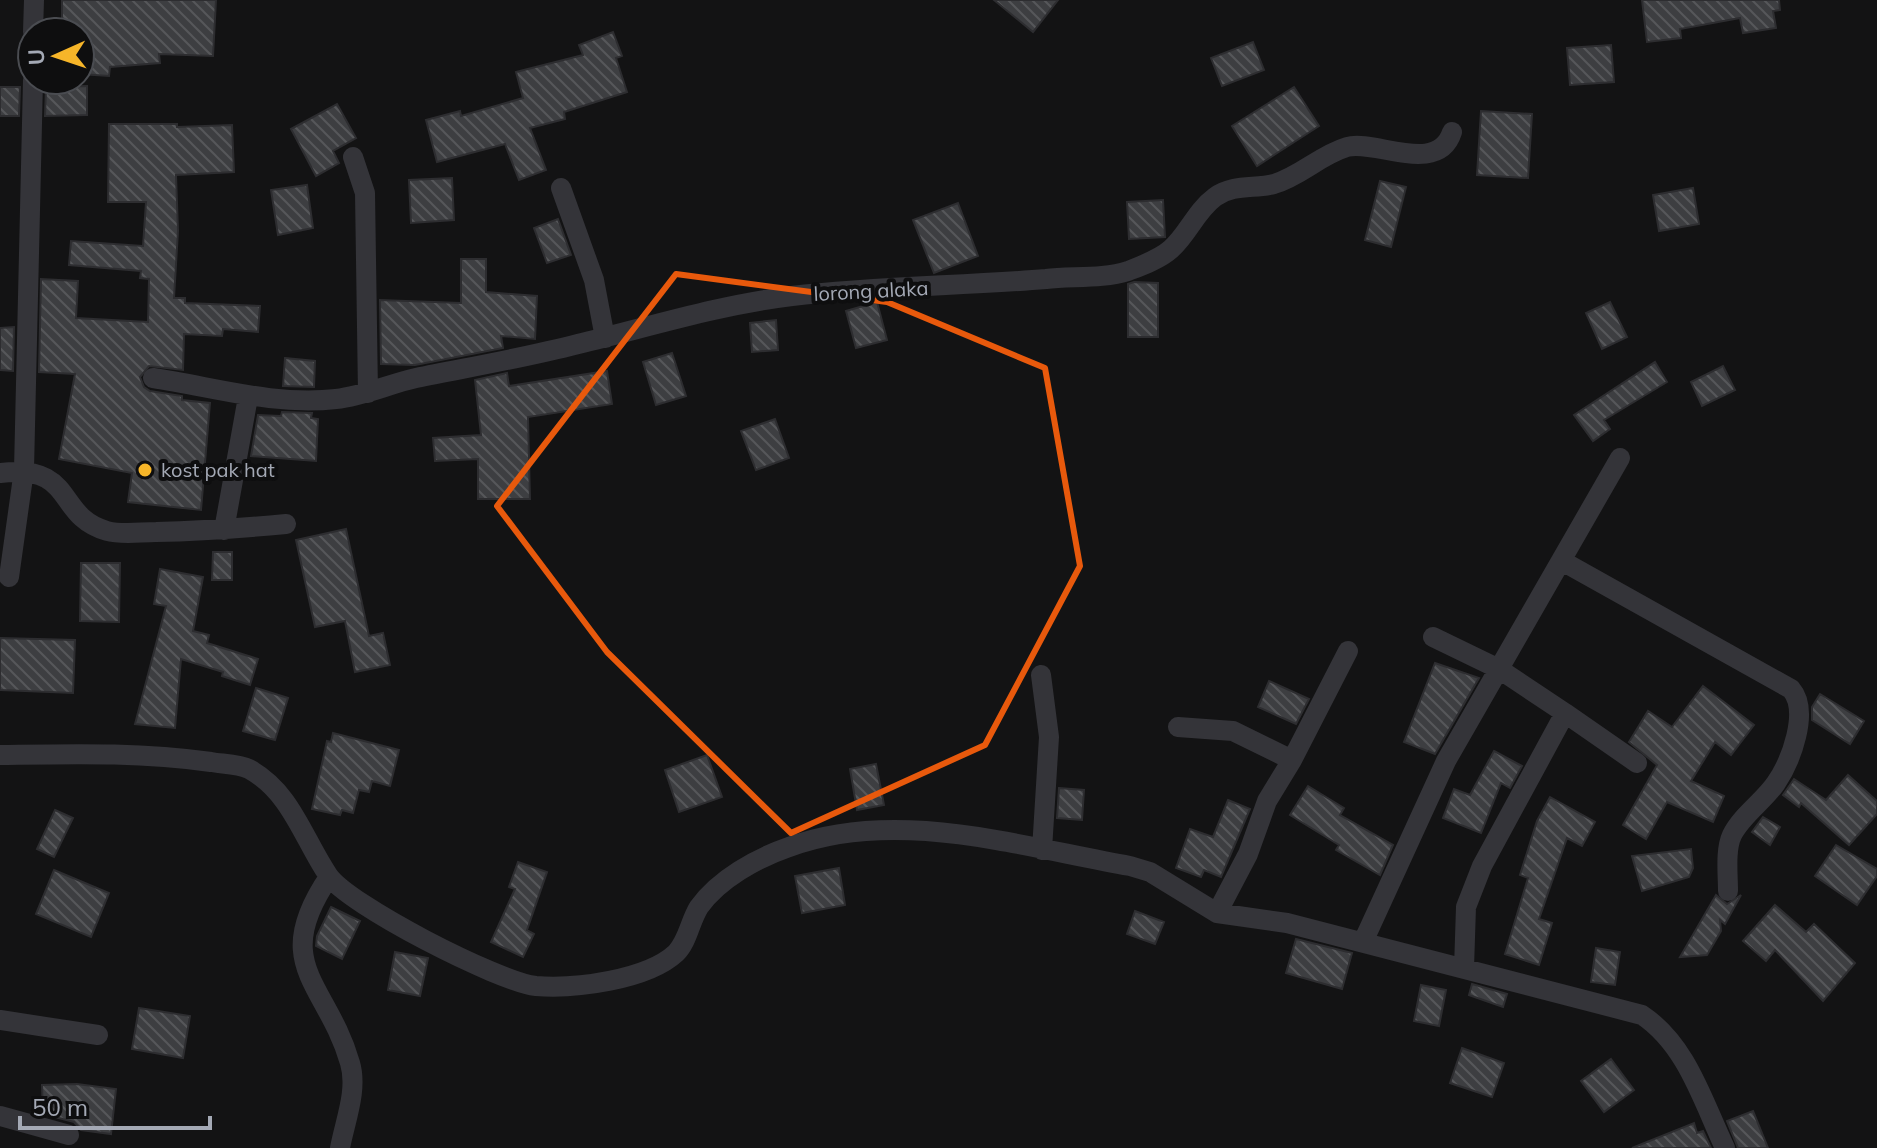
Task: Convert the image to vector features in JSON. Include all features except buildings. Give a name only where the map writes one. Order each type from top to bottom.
[{"type":"street","points":[[9,577],[24,470],[33,96]]},
{"type":"street","name":"lorong alaka","points":[[153,378],[208,386],[248,397],[336,399],[605,338],[706,309],[807,294],[1124,272],[1170,251],[1200,211],[1215,196],[1231,189],[1271,185],[1292,177],[1318,158],[1364,143],[1393,153],[1433,151],[1450,140],[1452,132]]},
{"type":"street","points":[[353,157],[365,193],[368,393]]},
{"type":"street","points":[[561,188],[594,280],[605,338]]},
{"type":"street","points":[[224,530],[248,397]]},
{"type":"street","points":[[1363,942],[1446,761],[1620,458]]},
{"type":"street","points":[[0,473],[24,470],[51,479],[84,519],[104,530],[224,530],[286,524]]},
{"type":"street","points":[[1562,561],[1791,689],[1797,697],[1799,715],[1783,770],[1731,836],[1728,891]]},
{"type":"street","points":[[1433,637],[1499,669],[1637,763]]},
{"type":"street","points":[[1217,913],[1248,854],[1267,801],[1292,760],[1348,651]]},
{"type":"street","points":[[1041,675],[1049,737],[1042,850]]},
{"type":"street","points":[[1464,968],[1466,907],[1482,866],[1565,713]]},
{"type":"street","points":[[1178,727],[1233,731],[1292,760]]},
{"type":"street","points":[[0,755],[147,753],[247,768],[276,791],[290,808],[329,877],[344,891],[439,948],[521,984],[558,986],[616,979],[659,967],[679,950],[699,907],[723,884],[754,862],[822,837],[907,831],[955,835],[1150,872],[1217,913],[1259,916],[1642,1015],[1659,1026],[1683,1058],[1725,1148]]},
{"type":"street","points":[[329,877],[309,907],[302,940],[303,959],[351,1064],[353,1084],[340,1148]]},
{"type":"street","points":[[0,1020],[98,1035]]},
{"type":"street","points":[[0,1116],[69,1135]]},
{"type":"highlighted area","points":[[676,274],[887,302],[1045,368],[1080,566],[985,745],[791,833],[607,652],[497,506]]},
{"type":"place","name":"kost pak hat","points":[[145,470]]}]
